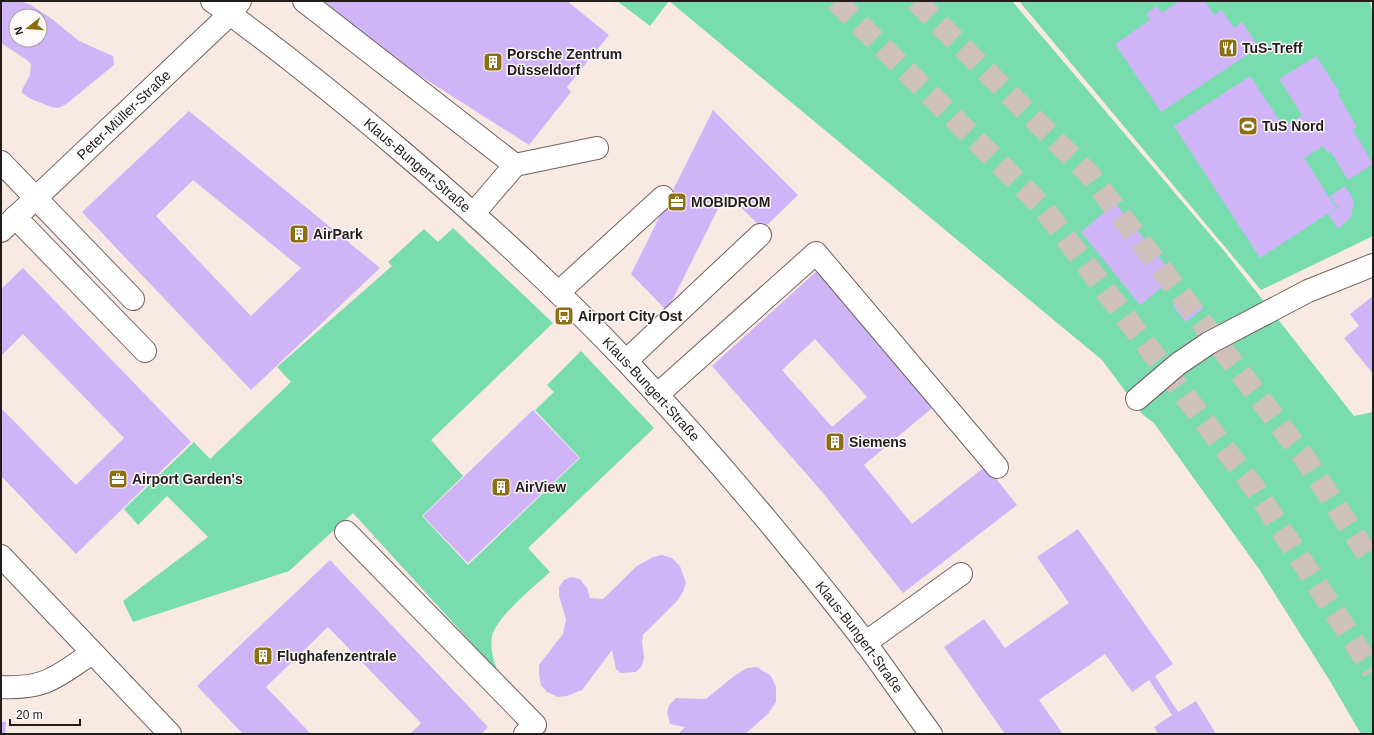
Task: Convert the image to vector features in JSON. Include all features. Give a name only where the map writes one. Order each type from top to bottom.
[{"type":"street","points":[[212,1],[235,8]]},
{"type":"street","points":[[304,1],[515,165]]},
{"type":"street","name":"Peter-Müller-Straße","points":[[8,224],[235,8]]},
{"type":"street","name":"Klaus-Bungert-Straße","points":[[235,8],[474,213],[559,292],[626,361],[780,537],[865,643],[931,734]]},
{"type":"street","points":[[474,213],[515,165],[596,148]]},
{"type":"street","points":[[1,162],[133,299]]},
{"type":"street","points":[[559,292],[663,197]]},
{"type":"street","points":[[8,224],[145,351]]},
{"type":"street","points":[[626,361],[760,235]]},
{"type":"street","points":[[657,395],[816,253],[997,467]]},
{"type":"street","points":[[1137,399],[1178,364],[1209,343],[1308,291],[1373,265]]},
{"type":"street","points":[[346,532],[535,725],[525,734]]},
{"type":"street","points":[[1,556],[170,734]]},
{"type":"street","points":[[865,643],[961,574]]},
{"type":"street","points":[[1,687],[23,688],[46,682],[92,653]]},
{"type":"green space","points":[[617,1],[669,1],[650,26]]},
{"type":"green space","points":[[669,1],[1012,1],[1225,252],[1354,416],[1373,412],[1373,734],[1361,734],[1330,681],[1259,569],[1154,423],[1142,414],[1102,360]]},
{"type":"green space","name":"TuS Nord","points":[[1019,1],[1370,1],[1373,16],[1373,236],[1261,290]]},
{"type":"green space","points":[[453,228],[553,323],[431,440],[463,476],[422,516],[468,565],[580,458],[535,410],[554,392],[547,385],[581,351],[654,428],[528,548],[550,572],[517,602],[495,628],[491,645],[493,658],[498,672],[353,513],[289,571],[133,622],[123,601],[208,537],[167,496],[138,525],[124,509],[194,442],[210,459],[291,382],[277,367],[392,266],[388,262],[424,229],[438,242]]},
{"type":"building","points":[[1,1],[20,1],[31,5],[36,8],[8,8],[8,48],[1,43]]},
{"type":"building","name":"Porsche Zentrum Düsseldorf","points":[[311,1],[567,1],[609,35],[567,87],[571,92],[529,145],[361,38]]},
{"type":"building","points":[[1180,1],[1205,1],[1214,15],[1222,10],[1234,28],[1242,22],[1259,47],[1161,112],[1115,44],[1150,20],[1146,14],[1157,6],[1162,13]]},
{"type":"building","points":[[48,16],[79,41],[113,56],[114,65],[65,105],[58,108],[51,107],[31,99],[22,93],[22,90],[30,75],[31,64],[9,48],[48,48]]},
{"type":"building","points":[[1316,56],[1340,93],[1338,95],[1357,127],[1353,130],[1373,164],[1348,180],[1331,152],[1328,153],[1323,146],[1304,158],[1336,208],[1260,258],[1174,126],[1250,76],[1284,127],[1302,115],[1279,79]]},
{"type":"building","points":[[713,110],[798,195],[763,229],[726,193],[667,311],[631,274]]},
{"type":"building","name":"AirPark","points":[[189,111],[380,268],[251,390],[82,212]],"holes":[[[193,180],[301,268],[251,316],[156,216]]]},
{"type":"building","points":[[1345,186],[1354,201],[1351,217],[1338,229],[1328,214],[1340,206],[1337,207],[1330,196]]},
{"type":"building","points":[[1115,203],[1175,277],[1140,305],[1081,232]]},
{"type":"building","points":[[23,268],[191,442],[76,554],[1,476],[1,408],[76,485],[124,438],[23,334],[1,356],[1,289]]},
{"type":"building","name":"Siemens","points":[[819,269],[937,404],[864,465],[912,524],[986,466],[1017,505],[903,593],[823,493],[712,366]],"holes":[[[815,339],[867,397],[832,427],[782,370]]]},
{"type":"building","points":[[1190,292],[1203,308],[1186,322],[1173,306]]},
{"type":"building","points":[[1373,296],[1373,374],[1344,338],[1359,326],[1350,314]]},
{"type":"building","name":"AirView","points":[[533,410],[579,458],[468,563],[423,516]]},
{"type":"building","points":[[1078,529],[1173,664],[1155,676],[1178,712],[1196,701],[1216,734],[1158,734],[1154,727],[1172,715],[1149,680],[1132,692],[1105,654],[1039,700],[1063,734],[1005,734],[944,647],[984,619],[1005,648],[1069,603],[1037,557]]},
{"type":"building","points":[[662,555],[672,558],[680,566],[686,583],[678,600],[643,635],[642,642],[644,658],[642,666],[636,672],[621,673],[616,669],[612,650],[582,690],[567,696],[558,697],[547,692],[541,685],[539,665],[563,634],[566,619],[559,596],[559,587],[564,580],[571,577],[580,579],[587,588],[590,598],[603,599],[637,566],[653,557]]},
{"type":"building","name":"Flughafenzentrale","points":[[330,560],[488,727],[481,734],[410,734],[421,723],[328,627],[266,687],[311,734],[243,734],[197,686]]},
{"type":"building","points":[[757,667],[771,676],[776,687],[776,702],[768,714],[745,734],[678,734],[685,727],[670,724],[667,712],[670,704],[676,698],[706,699],[734,676],[747,668]]},
{"type":"building","points":[[1,722],[6,722],[5,734],[1,734]]},
{"type":"tunnel","points":[[836,1],[1041,205],[1253,486],[1373,671]]},
{"type":"tunnel","points":[[916,1],[1089,174],[1302,454],[1373,563]]},
{"type":"place","name":"TuS-Treff","points":[[1228,48]]},
{"type":"place","name":"Porsche Zentrum Düsseldorf","points":[[493,62]]},
{"type":"place","name":"TuS Nord","points":[[1248,126]]},
{"type":"place","name":"MOBIDROM","points":[[677,202]]},
{"type":"place","name":"AirPark","points":[[299,234]]},
{"type":"place","name":"Airport City Ost","points":[[564,316]]},
{"type":"place","name":"Siemens","points":[[835,442]]},
{"type":"place","name":"Airport Garden's","points":[[118,479]]},
{"type":"place","name":"AirView","points":[[501,487]]},
{"type":"place","name":"Flughafenzentrale","points":[[263,656]]}]
